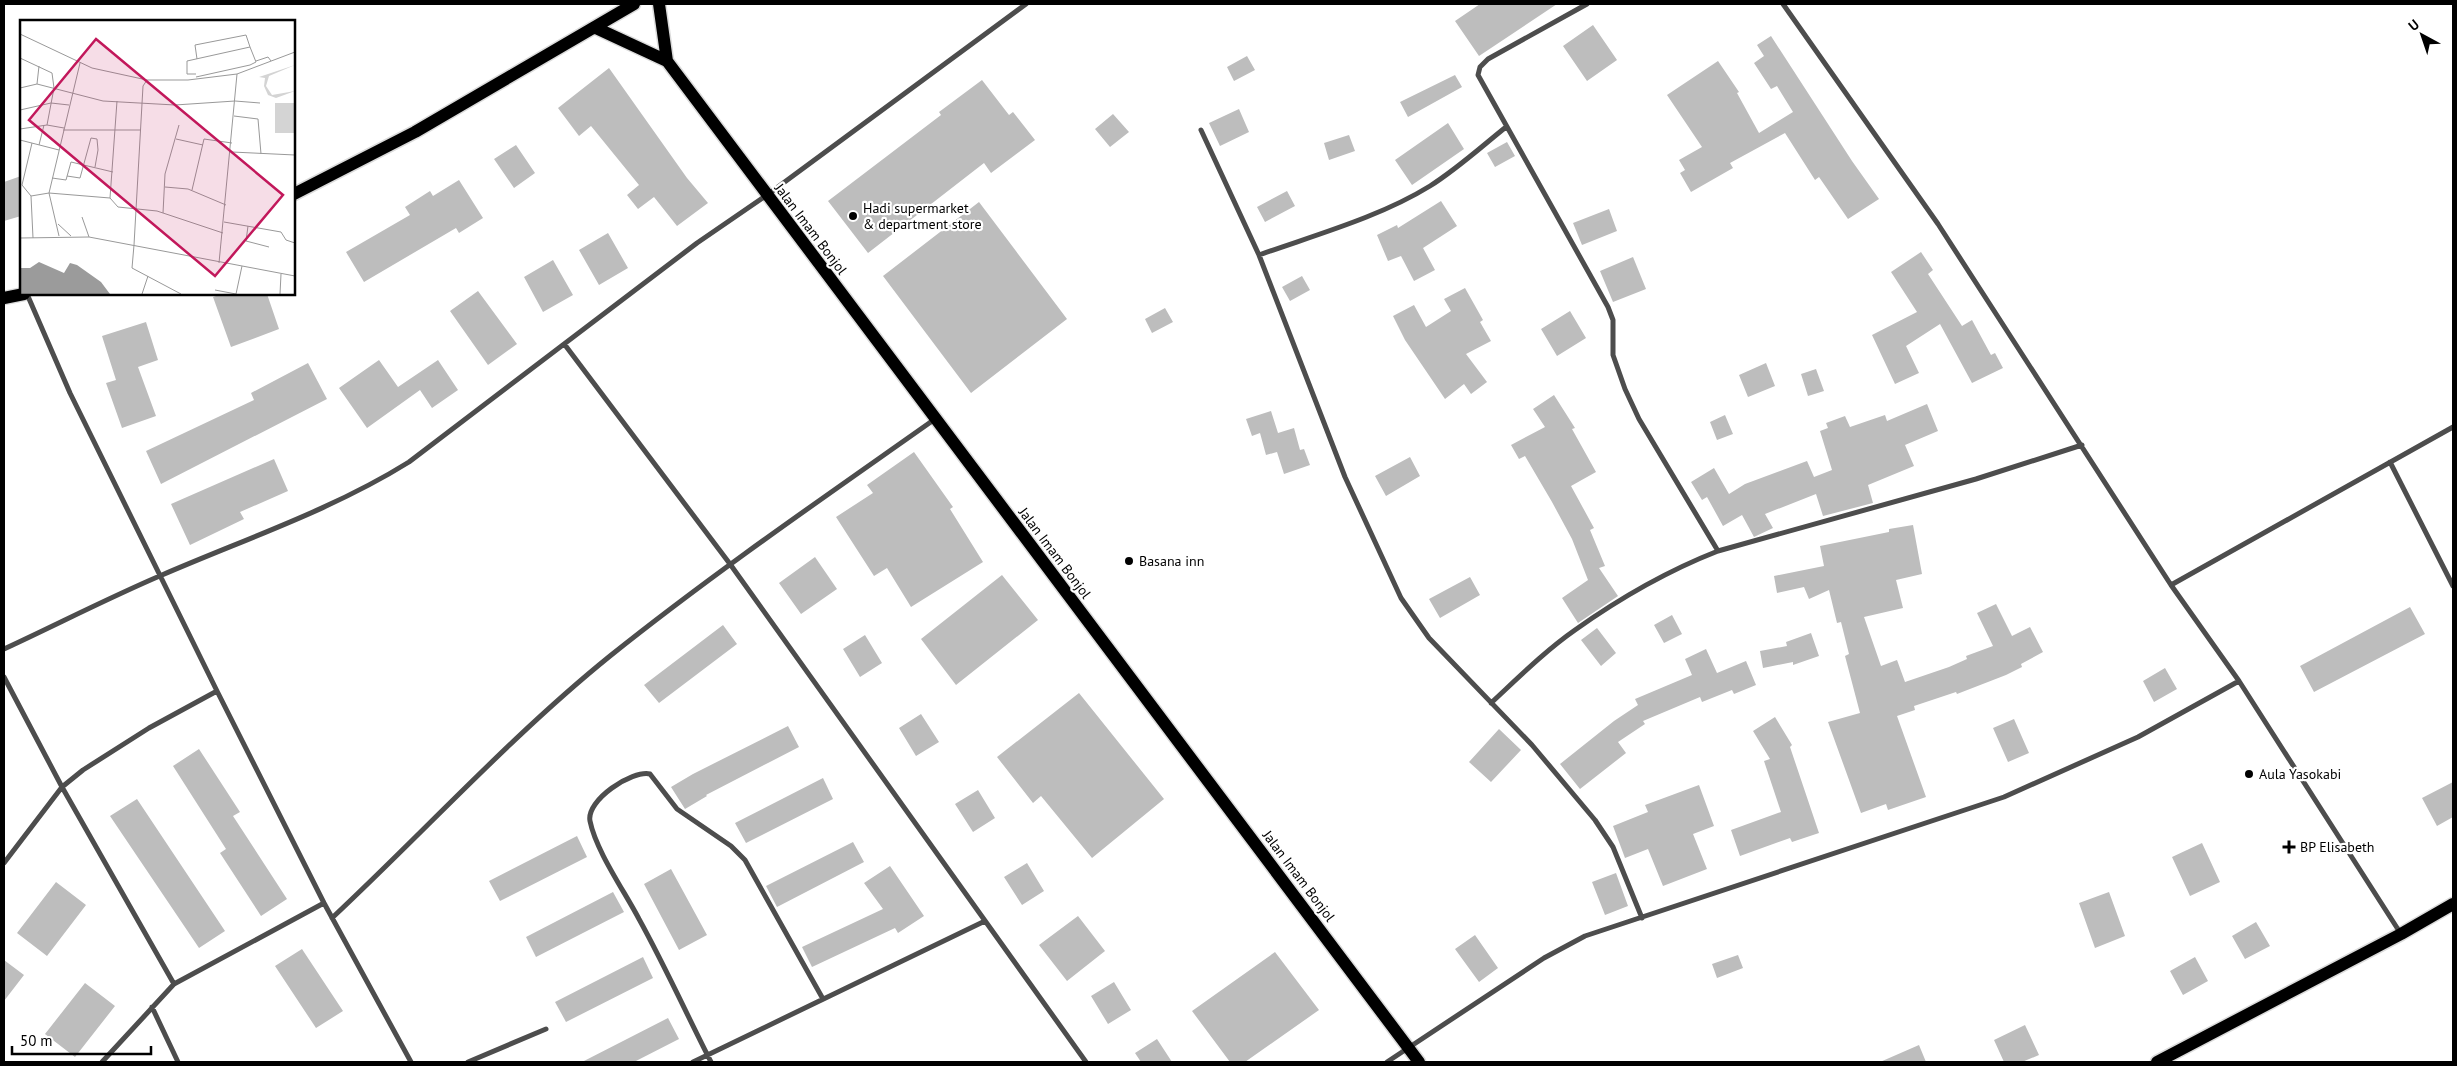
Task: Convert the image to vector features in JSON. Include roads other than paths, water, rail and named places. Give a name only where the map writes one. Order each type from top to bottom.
[{"type":"main road","points":[[295,193],[415,132],[596,28],[634,4]]},
{"type":"main road","points":[[659,4],[667,61]]},
{"type":"main road","points":[[596,28],[667,61]]},
{"type":"main road","name":"Jalan Imam Bonjol","points":[[667,61],[1419,1062]]},
{"type":"main road","points":[[4,298],[20,295]]},
{"type":"main road","points":[[2157,1062],[2401,934],[2453,904]]},
{"type":"street","points":[[4,649],[160,576],[374,484],[417,456],[697,243],[767,195],[1026,4]]},
{"type":"street","points":[[1587,4],[1488,59],[1480,67],[1478,75],[1608,307],[1613,320],[1615,364],[1639,419],[1718,551]]},
{"type":"street","points":[[1784,4],[1938,224],[2171,585],[2239,681],[2401,934]]},
{"type":"street","points":[[1260,255],[1398,203],[1429,187],[1456,168],[1506,127]]},
{"type":"street","points":[[1201,130],[1260,255],[1346,477],[1401,598],[1429,638],[1532,745],[1595,820],[1613,847],[1642,918]]},
{"type":"street","points":[[25,295],[70,393],[217,691],[324,903],[411,1062]]},
{"type":"street","points":[[565,345],[730,564],[1086,1062]]},
{"type":"street","points":[[332,918],[537,718],[610,657],[730,564],[935,419]]},
{"type":"street","points":[[2171,585],[2453,427]]},
{"type":"street","points":[[1492,703],[1573,631],[1679,567],[1718,551],[1976,479],[2082,445]]},
{"type":"street","points":[[2390,462],[2453,586]]},
{"type":"street","points":[[4,677],[62,787],[174,984]]},
{"type":"street","points":[[1387,1062],[1408,1046],[1544,958],[1585,936],[2004,797],[2138,737],[2239,681]]},
{"type":"street","points":[[4,863],[62,787],[83,770],[149,728],[217,691]]},
{"type":"street","points":[[711,1062],[641,922],[602,850],[590,820],[592,807],[600,798],[624,781],[644,773],[650,774],[677,809],[731,846],[745,860],[823,999]]},
{"type":"street","points":[[102,1062],[174,984],[324,903]]},
{"type":"street","points":[[694,1062],[985,921]]},
{"type":"street","points":[[152,1007],[178,1062]]},
{"type":"street","points":[[468,1062],[546,1029]]},
{"type":"place","name":"Hadi supermarket & department store","points":[[853,216]]},
{"type":"place","name":"Basana inn","points":[[1129,561]]},
{"type":"place","name":"Aula Yasokabi","points":[[2249,774]]},
{"type":"place","name":"BP Elisabeth","points":[[2289,847]]}]
